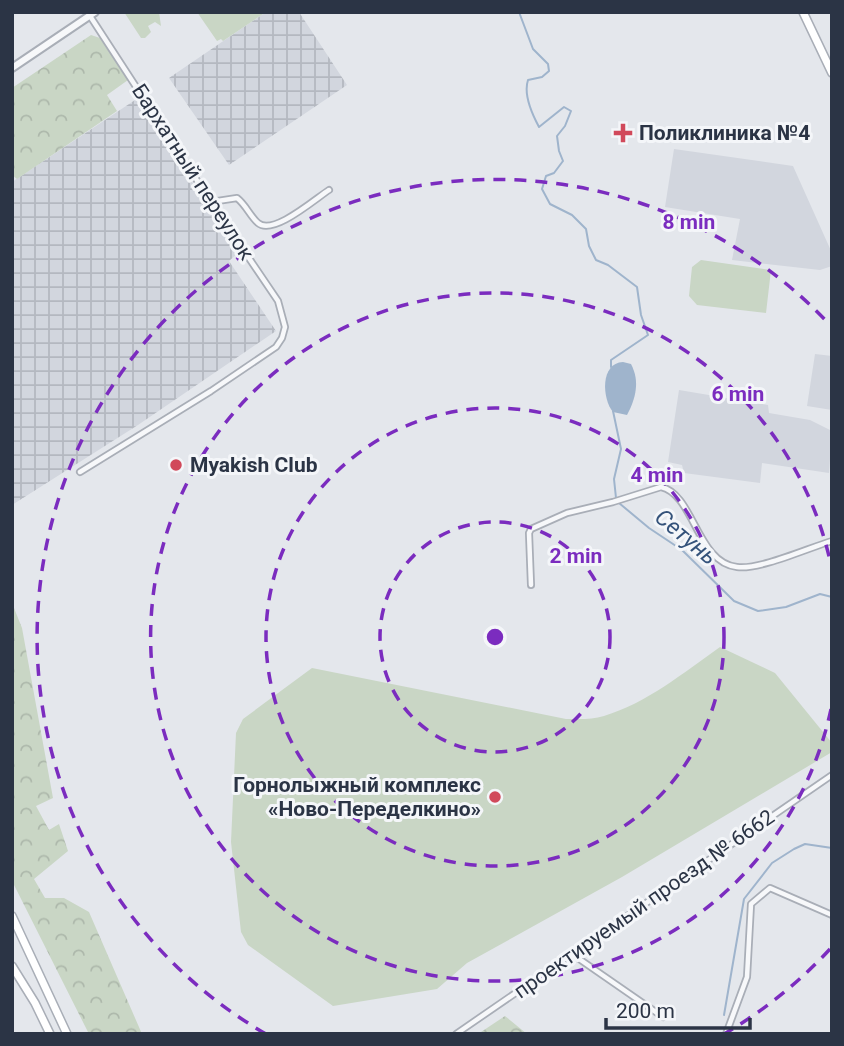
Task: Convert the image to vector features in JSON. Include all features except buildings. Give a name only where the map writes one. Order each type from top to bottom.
[{"type":"main road","points":[[803,12],[832,73]]},
{"type":"main road","points":[[12,916],[67,1034]]},
{"type":"main road","points":[[12,966],[50,1034]]},
{"type":"street","points":[[12,68],[93,14]]},
{"type":"street","name":"Бархатный переулок","points":[[80,472],[221,384],[275,346],[284,332],[285,320],[278,301],[211,202],[93,14]]},
{"type":"street","points":[[211,202],[237,198],[257,222],[263,227],[270,227],[279,224],[329,190]]},
{"type":"street","points":[[531,585],[528,533],[531,529],[567,513],[661,487],[668,488],[715,555],[725,563],[737,567],[760,564],[832,541]]},
{"type":"street","name":"проектируемый проезд № 6662","points":[[456,1034],[832,775]]},
{"type":"street","points":[[726,1034],[747,977],[751,904],[770,888],[832,915]]},
{"type":"street","points":[[572,954],[663,1017]]},
{"type":"shaded area","points":[[266,12],[299,12],[347,85],[229,165],[169,78]]},
{"type":"shaded area","points":[[138,98],[238,253],[229,261],[276,331],[138,425],[12,505],[12,182]]},
{"type":"shaded area","points":[[674,149],[793,166],[832,253],[832,266],[820,270],[732,260],[740,219],[665,207]]},
{"type":"shaded area","points":[[815,354],[832,356],[832,410],[807,406]]},
{"type":"shaded area","points":[[679,390],[768,405],[769,413],[810,420],[832,431],[829,473],[762,463],[760,483],[684,473],[682,465],[668,462]]},
{"type":"green space","points":[[124,12],[159,12],[161,26],[155,22],[148,26],[151,32],[141,38]]},
{"type":"green space","points":[[197,12],[266,12],[223,41],[217,41]]},
{"type":"green space","points":[[91,35],[100,38],[128,80],[107,95],[117,111],[17,179],[12,175],[12,88]]},
{"type":"green space","points":[[701,260],[771,270],[766,313],[697,305],[689,296],[692,267]]},
{"type":"green space","points":[[12,603],[22,628],[53,798],[36,806],[49,830],[59,824],[68,851],[34,879],[45,898],[64,898],[89,912],[142,1034],[89,1034],[12,881]]},
{"type":"green space","name":"Горнолыжный комплекс «Ново-Переделкино»","points":[[720,647],[775,673],[832,743],[832,752],[622,877],[467,963],[437,989],[333,1006],[248,945],[241,932],[231,842],[236,733],[243,719],[312,668],[566,719],[585,719],[604,716],[635,703]]},
{"type":"green space","points":[[505,1016],[527,1034],[478,1034]]},
{"type":"water","points":[[623,362],[631,364],[636,383],[635,396],[627,415],[613,412],[605,391],[610,368]]},
{"type":"waterway","name":"Сетунь","points":[[519,12],[533,49],[548,64],[549,71],[542,77],[528,80],[527,86],[529,104],[539,127],[564,107],[571,111],[557,136],[563,161],[554,173],[546,176],[542,189],[550,204],[572,215],[586,229],[589,246],[596,260],[608,265],[637,287],[641,315],[648,335],[611,360],[611,367]]},
{"type":"waterway","name":"Сетунь","points":[[613,411],[621,449],[614,479],[616,498]]},
{"type":"waterway","name":"Сетунь","points":[[619,503],[682,550],[734,601],[758,611],[786,607],[820,594],[832,597]]},
{"type":"waterway","name":"Сетунь","points":[[724,1015],[744,899],[772,863],[794,849],[805,844],[832,848]]},
{"type":"place","name":"Поликлиника №4","points":[[623,133]]},
{"type":"place","name":"Myakish Club","points":[[176,465]]},
{"type":"place","name":"Горнолыжный комплекс «Ново-Переделкино»","points":[[495,797]]}]
